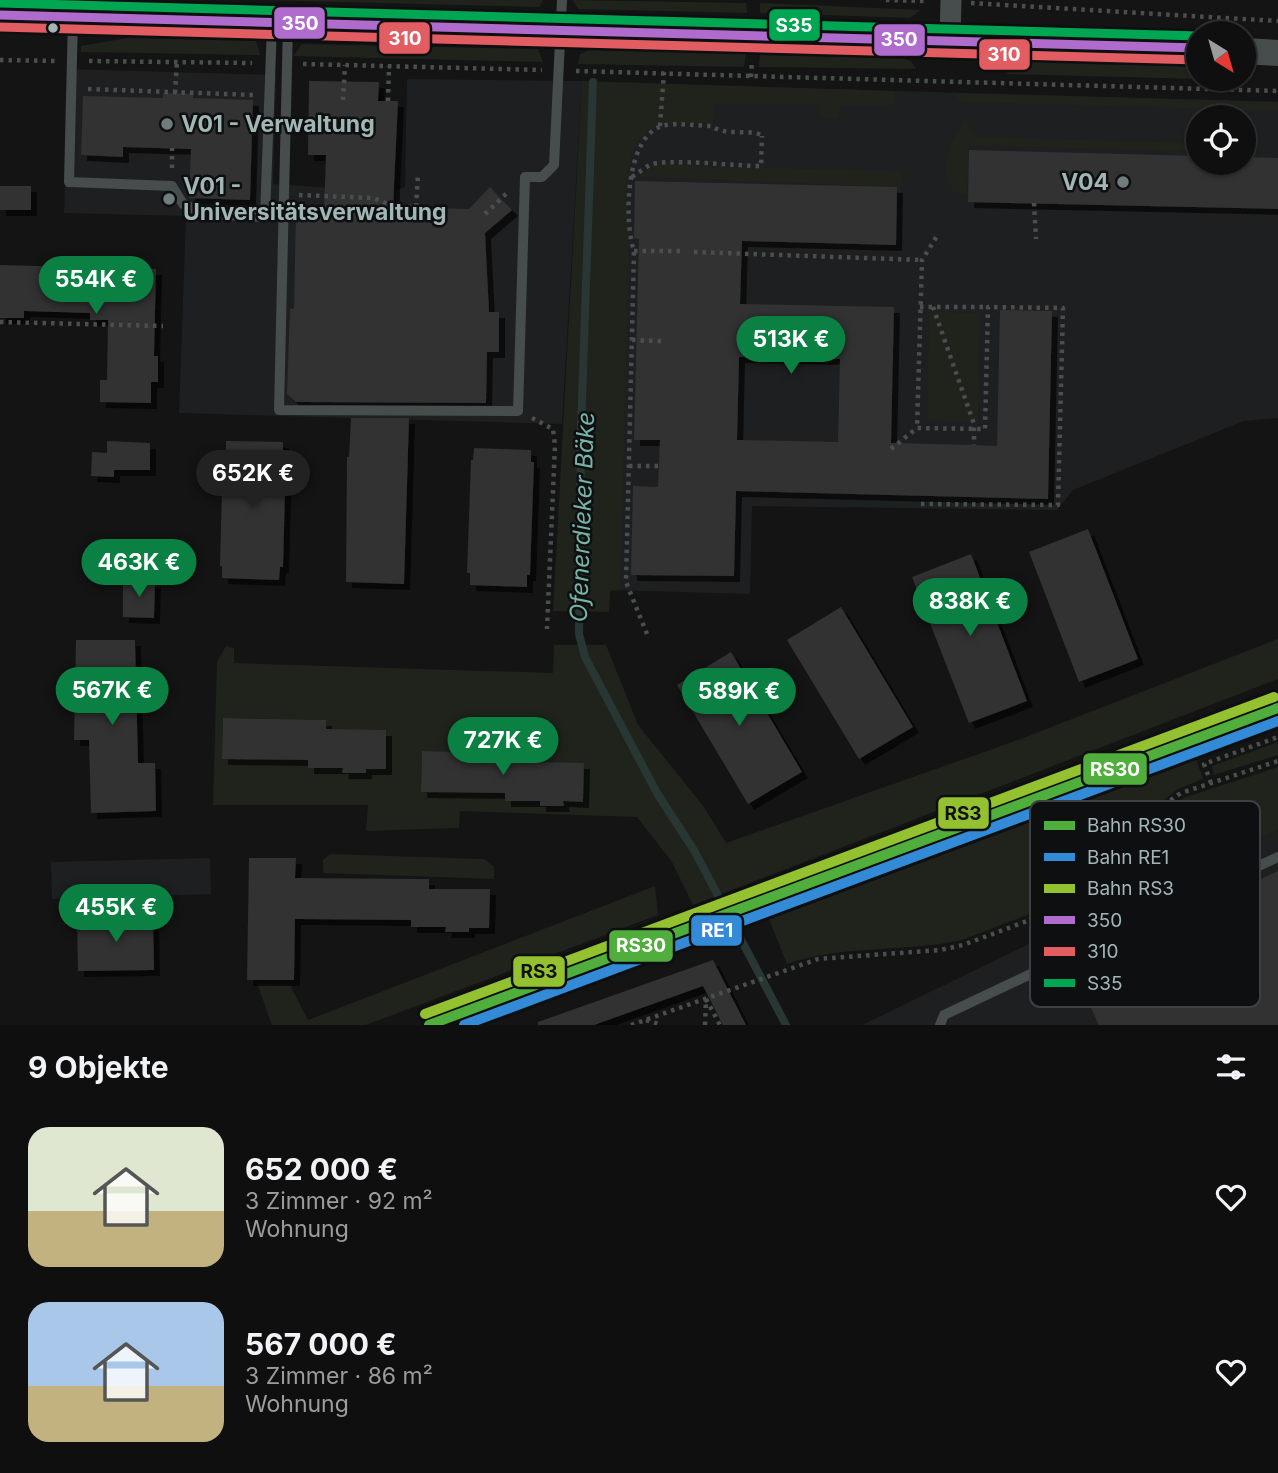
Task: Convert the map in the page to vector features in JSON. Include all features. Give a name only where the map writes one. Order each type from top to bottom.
[{"type":"street","points":[[950,40],[951,1]]},
{"type":"street","points":[[0,15],[89,12],[280,24],[560,29],[1186,48]]},
{"type":"street","points":[[1256,51],[1278,52]]},
{"type":"lane","points":[[280,24],[287,63],[279,410],[518,411],[525,177],[542,177],[554,166],[562,0]]},
{"type":"lane","points":[[89,12],[72,61],[69,182],[172,186],[183,204],[206,214],[265,218],[270,64],[280,24]]},
{"type":"lane","points":[[1260,865],[1278,857]]},
{"type":"lane","points":[[940,1025],[944,1014],[1030,974]]},
{"type":"path","points":[[886,0],[951,1],[1278,21]]},
{"type":"path","points":[[0,60],[270,64]]},
{"type":"path","points":[[175,92],[177,61]]},
{"type":"path","points":[[287,63],[1278,91]]},
{"type":"path","points":[[343,100],[345,65]]},
{"type":"path","points":[[388,101],[389,66]]},
{"type":"path","points":[[660,126],[664,72]]},
{"type":"path","points":[[71,89],[269,96]]},
{"type":"path","points":[[631,178],[651,164],[671,160],[691,165],[761,166],[763,136],[757,131],[717,130],[712,126],[660,126],[646,137],[636,152],[631,178],[630,238],[634,251],[626,582],[647,634]]},
{"type":"path","points":[[284,194],[373,198],[393,206],[416,207],[418,174]]},
{"type":"path","points":[[1034,203],[1035,239]]},
{"type":"path","points":[[918,428],[922,260],[937,236]]},
{"type":"path","points":[[634,251],[680,251]]},
{"type":"path","points":[[694,252],[922,260]]},
{"type":"path","points":[[920,306],[1063,309],[1058,505],[921,504]]},
{"type":"path","points":[[933,307],[974,429],[974,445]]},
{"type":"path","points":[[891,449],[918,428],[985,429],[988,307]]},
{"type":"path","points":[[0,322],[163,326]]},
{"type":"path","points":[[632,340],[661,341]]},
{"type":"path","points":[[518,411],[553,429],[547,629]]},
{"type":"path","points":[[629,466],[659,466]]},
{"type":"path","points":[[929,496],[929,504]]},
{"type":"path","points":[[1028,505],[1029,498]]},
{"type":"path","points":[[1211,783],[1204,764],[1278,737]]},
{"type":"path","points":[[1170,801],[1181,793],[1278,761]]},
{"type":"path","points":[[631,1025],[818,959],[940,950],[963,945],[1030,919]]},
{"type":"path","points":[[705,1025],[706,999]]},
{"type":"path","points":[[706,999],[720,1025]]},
{"type":"path","points":[[646,1020],[662,1025]]},
{"type":"shaded area","points":[[258,0],[543,0],[539,7]]},
{"type":"shaded area","points":[[573,0],[746,3],[747,13],[578,9]]},
{"type":"shaded area","points":[[760,3],[921,10],[910,18],[760,13]]},
{"type":"shaded area","points":[[127,38],[256,41],[260,55],[81,52],[81,46]]},
{"type":"shaded area","points":[[302,44],[538,49],[543,62],[293,56]]},
{"type":"shaded area","points":[[592,49],[746,54],[744,67],[578,64],[580,54]]},
{"type":"shaded area","points":[[760,55],[900,58],[911,61],[916,69],[759,67]]},
{"type":"shaded area","points":[[1016,61],[1186,67],[1186,79],[1006,74]]},
{"type":"shaded area","points":[[69,69],[276,75],[273,184],[393,192],[405,187],[407,79],[582,81],[562,424],[179,413],[186,216],[64,213]]},
{"type":"shaded area","points":[[582,81],[894,91],[894,105],[840,105],[839,118],[820,117],[820,104],[714,104],[713,124],[658,125],[644,135],[633,150],[627,178],[629,260],[620,590],[610,591],[609,612],[553,611]]},
{"type":"shaded area","points":[[627,83],[1278,102],[1278,418],[1244,421],[1073,490],[1057,510],[752,506],[750,594],[610,590]]},
{"type":"shaded area","points":[[951,93],[1278,102],[1278,111],[1256,110],[1256,105],[1186,105],[1186,108],[963,102]]},
{"type":"shaded area","points":[[965,120],[978,137],[1186,143],[1186,151],[969,146],[967,194],[954,193],[949,183],[946,165],[954,138]]},
{"type":"shaded area","points":[[672,162],[691,166],[901,171],[901,187],[638,177],[653,165]]},
{"type":"shaded area","points":[[929,312],[980,313],[978,422],[927,421]]},
{"type":"shaded area","points":[[1278,639],[1278,679],[693,905],[672,862],[637,817],[460,811],[459,828],[366,831],[368,805],[213,805],[217,662],[226,646],[234,648],[234,663],[553,673],[554,645],[606,645],[638,725],[704,807],[726,843],[1018,740]],"holes":[[[223,718],[326,720],[326,729],[386,731],[385,769],[343,773],[343,768],[308,768],[308,760],[222,759]],[[422,751],[523,753],[524,762],[584,764],[583,802],[563,801],[563,806],[540,806],[540,801],[505,793],[421,792]]]},
{"type":"shaded area","points":[[1219,741],[1221,748],[1196,759],[1203,779],[1178,789],[1162,801],[1070,801]]},
{"type":"shaded area","points":[[1278,742],[1278,755],[1214,775],[1212,766]]},
{"type":"shaded area","points":[[1278,767],[1278,830],[1260,838],[1260,801],[1179,801]]},
{"type":"shaded area","points":[[1030,816],[1030,914],[962,940],[830,954],[787,964],[767,914]]},
{"type":"shaded area","points":[[1278,830],[1278,1025],[862,1025],[1030,943],[1030,1007],[1260,1007],[1260,838]]},
{"type":"shaded area","points":[[330,854],[484,859],[494,867],[494,879],[323,873],[323,860]]},
{"type":"shaded area","points":[[210,858],[211,894],[52,899],[51,862]]},
{"type":"shaded area","points":[[655,886],[658,915],[366,1025],[272,1025],[257,983],[290,985],[308,1020]]},
{"type":"building","points":[[309,81],[379,82],[378,101],[398,101],[393,207],[469,209],[490,187],[512,210],[485,233],[489,312],[499,312],[499,352],[487,352],[486,403],[296,402],[287,394],[290,309],[294,309],[296,211],[324,211],[326,155],[308,155]]},
{"type":"building","name":"V01 - Verwaltung","points":[[163,93],[193,94],[193,98],[253,100],[250,200],[189,198],[191,149],[123,147],[123,157],[81,155],[83,96],[163,98]]},
{"type":"building","name":"V04","points":[[969,150],[1186,156],[1186,175],[1256,175],[1256,157],[1278,158],[1278,209],[968,202]]},
{"type":"building","points":[[635,181],[897,187],[896,245],[742,241],[740,304],[894,307],[891,443],[997,446],[1000,310],[1052,311],[1048,499],[736,491],[734,576],[631,575],[633,486],[658,487],[660,440],[634,440],[639,239],[634,238]],"holes":[[[739,357],[840,359],[838,442],[737,440]]]},
{"type":"building","points":[[0,186],[31,186],[31,210],[0,210]]},
{"type":"building","points":[[0,265],[156,269],[154,356],[158,356],[158,382],[151,382],[151,403],[100,402],[100,380],[107,380],[108,320],[90,320],[90,313],[24,311],[24,318],[0,318]]},
{"type":"building","points":[[351,418],[409,418],[404,584],[346,582],[347,457]]},
{"type":"building","points":[[107,441],[150,443],[150,470],[114,470],[114,477],[91,476],[92,452],[107,453]]},
{"type":"building","points":[[226,441],[283,442],[283,455],[286,455],[283,567],[280,567],[279,580],[222,578],[223,453],[226,453]]},
{"type":"building","points":[[474,448],[531,450],[531,462],[534,462],[530,575],[527,575],[527,587],[470,585],[470,573],[467,573],[471,460]]},
{"type":"building","points":[[1088,529],[1138,659],[1079,682],[1029,552]]},
{"type":"building","points":[[971,554],[1027,701],[969,723],[912,577]]},
{"type":"building","points":[[123,581],[155,582],[154,618],[123,617]]},
{"type":"building","points":[[841,607],[913,727],[859,759],[787,640]]},
{"type":"building","points":[[76,640],[135,640],[138,763],[155,763],[156,811],[91,813],[89,740],[74,740]]},
{"type":"building","points":[[731,652],[802,772],[748,804],[677,685]]},
{"type":"building","points":[[223,718],[326,720],[326,729],[386,730],[386,769],[366,769],[366,773],[342,773],[343,768],[308,768],[308,760],[222,759]]},
{"type":"building","points":[[422,751],[524,753],[524,762],[584,763],[583,802],[563,801],[564,806],[540,806],[540,801],[505,801],[505,793],[421,792]]},
{"type":"building","points":[[249,858],[296,858],[295,878],[429,879],[429,889],[490,889],[489,928],[469,928],[469,932],[445,932],[446,927],[411,927],[411,920],[295,919],[294,980],[247,980]]},
{"type":"building","points":[[1278,871],[1278,1025],[1099,1025],[1091,1007],[1260,1007],[1260,879]]},
{"type":"building","points":[[153,918],[154,970],[78,971],[77,919]]},
{"type":"building","points":[[713,960],[746,1025],[723,1025],[703,986],[594,1025],[538,1025],[538,1022]]},
{"type":"waterway","name":"Ofenerdieker Bäke","points":[[593,82],[581,429],[579,634],[585,657],[657,793],[695,852],[786,1025]]},
{"type":"rail line","name":"RS3","points":[[425,1014],[1274,697]]},
{"type":"rail line","name":"RS30","points":[[429,1025],[1278,708]]},
{"type":"rail line","name":"RE1","points":[[1064,801],[1278,721]]},
{"type":"rail line","name":"RE1","points":[[464,1025],[1030,814]]},
{"type":"transit line","name":"S35","points":[[0,3],[1186,36]]},
{"type":"transit line","name":"350","points":[[0,15],[1186,48]]},
{"type":"transit line","name":"310","points":[[0,27],[1186,60]]},
{"type":"place","name":"V01 - Verwaltung","points":[[167,124]]},
{"type":"place","name":"V04","points":[[1123,182]]},
{"type":"place","name":"V01 - Universitätsverwaltung","points":[[169,199]]}]
